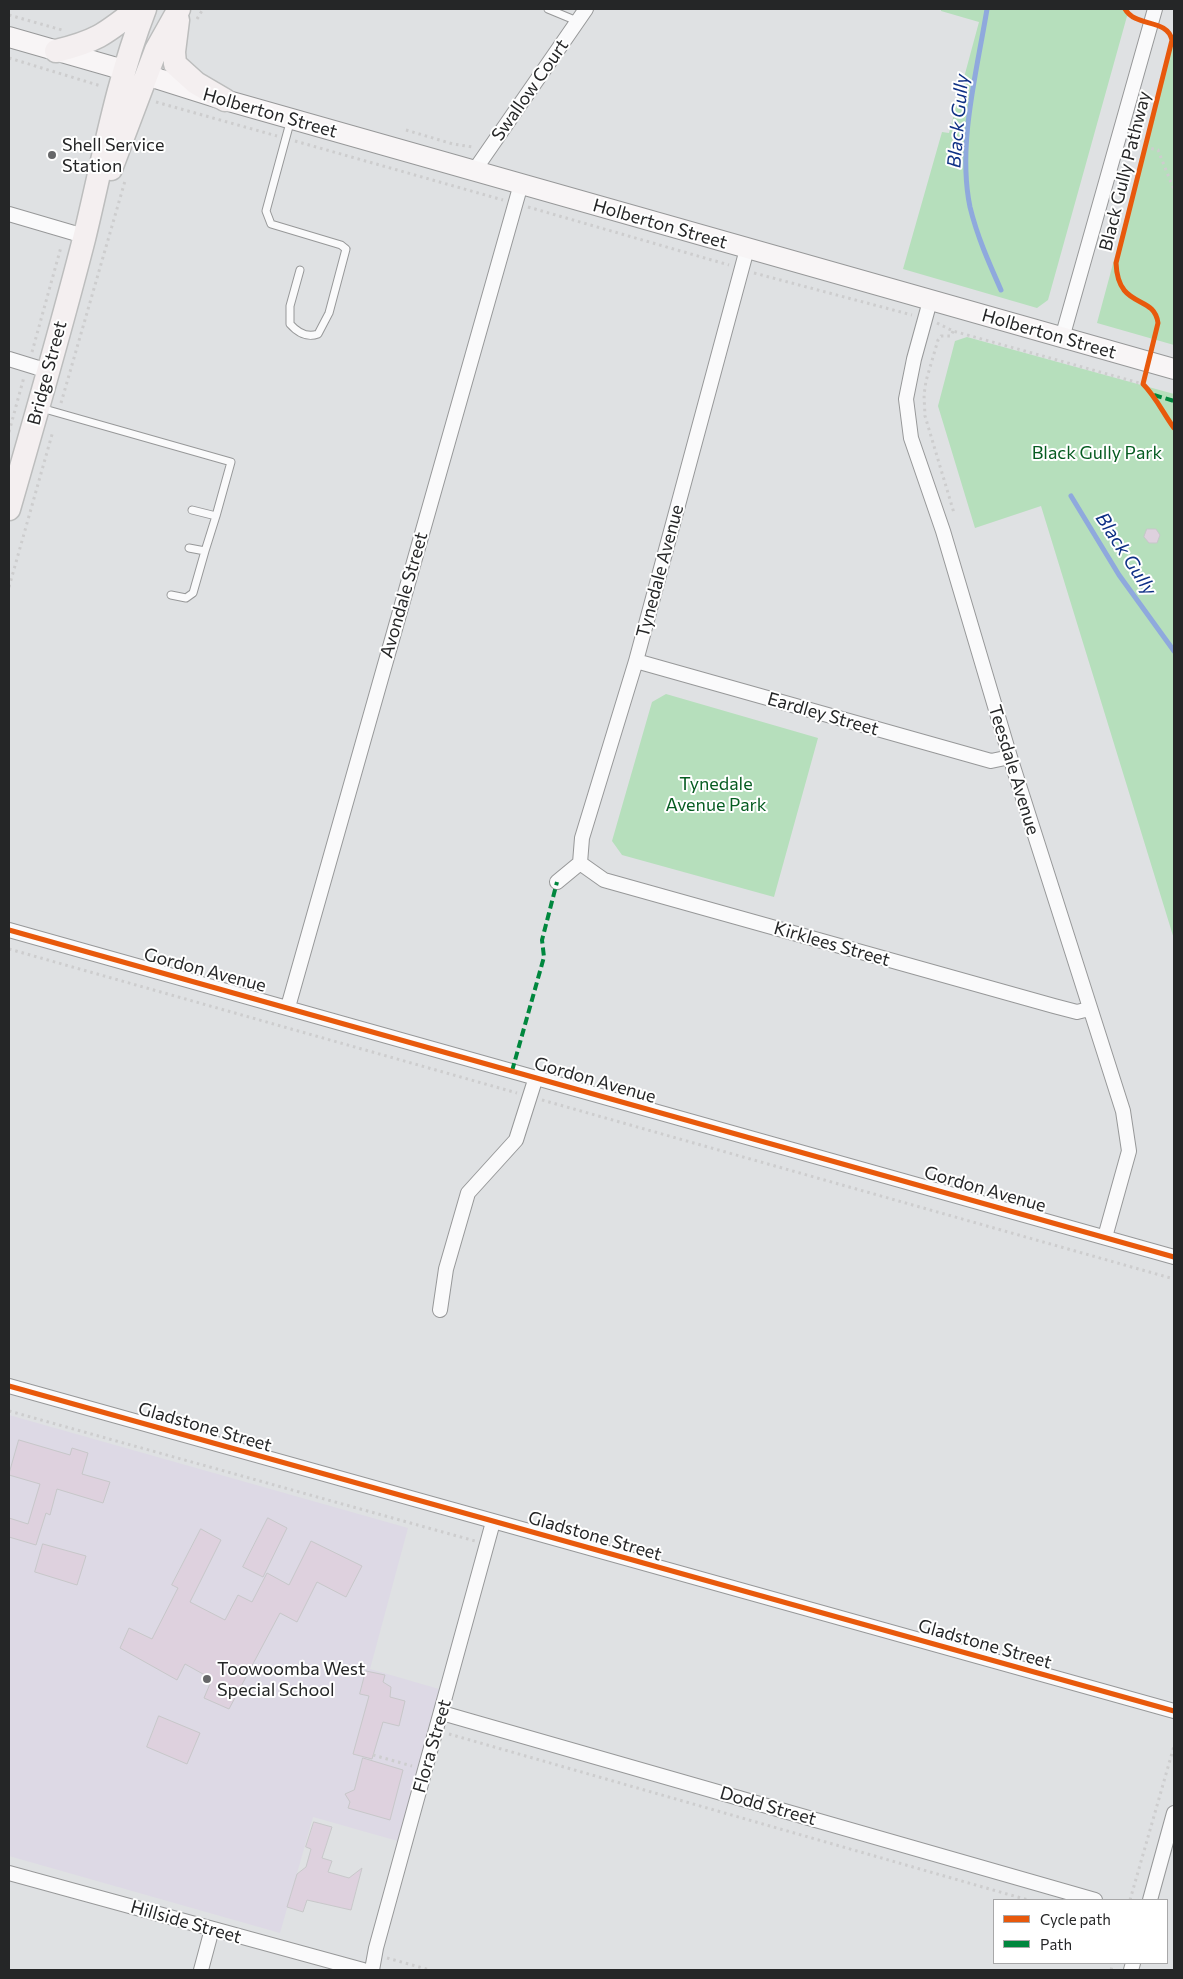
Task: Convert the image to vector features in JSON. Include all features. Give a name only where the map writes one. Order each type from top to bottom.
[{"type":"main road","points":[[9,37],[86,44],[106,33],[137,9]]},
{"type":"main road","name":"Bridge Street","points":[[9,509],[48,411],[38,368],[74,234],[124,70],[145,9]]},
{"type":"main road","points":[[180,9],[174,52],[175,64],[196,83],[225,100]]},
{"type":"main road","name":"Bridge Street","points":[[74,234],[156,50],[180,9]]},
{"type":"main road","points":[[61,41],[124,70]]},
{"type":"main road","name":"Holberton Street","points":[[146,75],[225,100],[747,249],[928,309],[1062,338],[1174,369]]},
{"type":"street","name":"Swallow Court","points":[[474,170],[586,9]]},
{"type":"street","points":[[1062,338],[1154,9]]},
{"type":"street","name":"Avondale Street","points":[[288,1007],[521,184]]},
{"type":"street","points":[[9,214],[74,234]]},
{"type":"street","name":"Tynedale Avenue","points":[[580,863],[582,838],[636,661],[747,249]]},
{"type":"street","name":"Teesdale Avenue","points":[[928,309],[906,399],[911,438],[943,531],[1010,757],[1123,1112],[1130,1151],[1105,1237]]},
{"type":"street","points":[[9,359],[38,368]]},
{"type":"street","name":"Eardley Street","points":[[636,661],[991,761],[1010,757]]},
{"type":"street","points":[[557,882],[580,863]]},
{"type":"street","name":"Kirklees Street","points":[[580,863],[604,880],[1054,1006],[1077,1012],[1089,1009]]},
{"type":"street","name":"Gordon Avenue","points":[[9,930],[1174,1257]]},
{"type":"street","points":[[440,1310],[446,1269],[468,1194],[516,1140],[536,1077]]},
{"type":"street","name":"Gladstone Street","points":[[9,1386],[1174,1711]]},
{"type":"street","name":"Flora Street","points":[[372,1970],[376,1948],[493,1522]]},
{"type":"street","name":"Dodd Street","points":[[442,1713],[1092,1899]]},
{"type":"street","points":[[1150,1899],[1174,1813]]},
{"type":"street","name":"Hillside Street","points":[[9,1873],[364,1970]]},
{"type":"street","points":[[202,1970],[212,1929]]},
{"type":"lane","points":[[548,9],[578,21]]},
{"type":"lane","points":[[291,119],[268,199],[267,218],[271,224],[341,245],[346,249],[328,313],[318,334],[312,336],[295,331],[290,324],[290,306],[300,270]]},
{"type":"lane","points":[[48,411],[231,462],[193,593],[186,598],[171,595]]},
{"type":"lane","points":[[192,510],[216,516]]},
{"type":"lane","points":[[189,548],[205,552]]},
{"type":"path","points":[[9,15],[61,41]]},
{"type":"path","points":[[9,58],[104,87]]},
{"type":"path","points":[[151,102],[160,102],[742,270],[928,309],[952,331],[1143,384],[1148,389]]},
{"type":"path","points":[[406,130],[453,144],[470,145],[488,151]]},
{"type":"path","points":[[1145,147],[1158,150],[1174,190]]},
{"type":"path","points":[[9,587],[48,411],[127,176]]},
{"type":"path","points":[[9,432],[38,368],[74,234]]},
{"type":"path","points":[[952,331],[952,336],[941,336],[938,340],[924,395],[925,416],[956,520]]},
{"type":"path","points":[[1143,384],[1148,362]]},
{"type":"path","points":[[9,949],[1174,1279]]},
{"type":"path","points":[[9,1411],[487,1544]]},
{"type":"path","points":[[436,1731],[1024,1899]]},
{"type":"path","points":[[1130,1899],[1174,1746]]},
{"type":"path","points":[[373,1755],[425,1770]]},
{"type":"path","points":[[387,1958],[430,1970]]},
{"type":"shaded area","name":"Toowoomba West Special School","points":[[9,1415],[408,1528],[370,1669],[439,1689],[398,1841],[313,1817],[280,1933],[9,1856]]},
{"type":"green space","points":[[941,9],[1129,9],[1048,300],[1037,308],[903,269],[942,132],[949,133],[979,22],[941,11]]},
{"type":"green space","points":[[1174,38],[1174,345],[1097,323]]},
{"type":"green space","name":"Black Gully Park","points":[[967,337],[1174,394],[1174,939],[1041,506],[975,528],[938,406],[955,341]]},
{"type":"green space","name":"Tynedale Avenue Park","points":[[666,694],[818,738],[774,897],[622,855],[612,841],[652,702]]},
{"type":"building","points":[[1147,529],[1156,529],[1160,535],[1157,543],[1149,543],[1144,537]]},
{"type":"building","points":[[19,1440],[70,1455],[72,1448],[88,1453],[82,1474],[110,1482],[103,1503],[57,1489],[50,1515],[46,1513],[36,1545],[9,1537],[9,1518],[28,1524],[40,1484],[9,1475]]},
{"type":"building","points":[[268,1518],[287,1528],[263,1577],[243,1567]]},
{"type":"building","points":[[201,1529],[221,1540],[190,1602],[225,1620],[238,1595],[252,1602],[267,1573],[289,1585],[311,1541],[362,1566],[346,1597],[317,1582],[297,1622],[280,1613],[229,1709],[204,1698],[212,1679],[185,1664],[177,1680],[120,1648],[129,1628],[152,1639],[178,1588],[172,1585]]},
{"type":"building","points":[[43,1544],[86,1556],[77,1585],[35,1572]]},
{"type":"building","points":[[366,1671],[385,1675],[383,1682],[391,1687],[390,1697],[405,1701],[399,1726],[383,1722],[372,1759],[353,1754],[369,1696],[360,1694]]},
{"type":"building","points":[[159,1716],[200,1733],[187,1764],[147,1747]]},
{"type":"building","points":[[363,1758],[403,1770],[390,1820],[348,1808],[350,1802],[345,1794],[354,1790]]},
{"type":"building","points":[[314,1822],[332,1827],[322,1858],[332,1861],[328,1872],[349,1878],[362,1868],[351,1910],[307,1900],[303,1912],[287,1907],[297,1874],[306,1867],[311,1849],[306,1847]]},
{"type":"waterway","name":"Black Gully","points":[[987,9],[967,133],[967,183],[970,207],[976,228],[1001,290]]},
{"type":"waterway","name":"Black Gully","points":[[1071,496],[1119,575],[1174,651]]},
{"type":"marked path","points":[[1154,395],[1174,401]]},
{"type":"marked path","points":[[512,1071],[544,957],[542,940],[557,882]]},
{"type":"cycle path","name":"Black Gully Pathway","points":[[1125,9],[1136,19],[1164,29],[1169,33],[1172,40],[1116,263],[1118,278],[1123,288],[1129,295],[1150,308],[1155,314],[1158,323],[1143,384],[1174,428]]},
{"type":"cycle path","points":[[9,930],[1174,1257]]},
{"type":"cycle path","points":[[9,1386],[1174,1711]]},
{"type":"place","name":"Shell Service Station","points":[[52,155]]},
{"type":"place","name":"Toowoomba West Special School","points":[[207,1679]]}]
